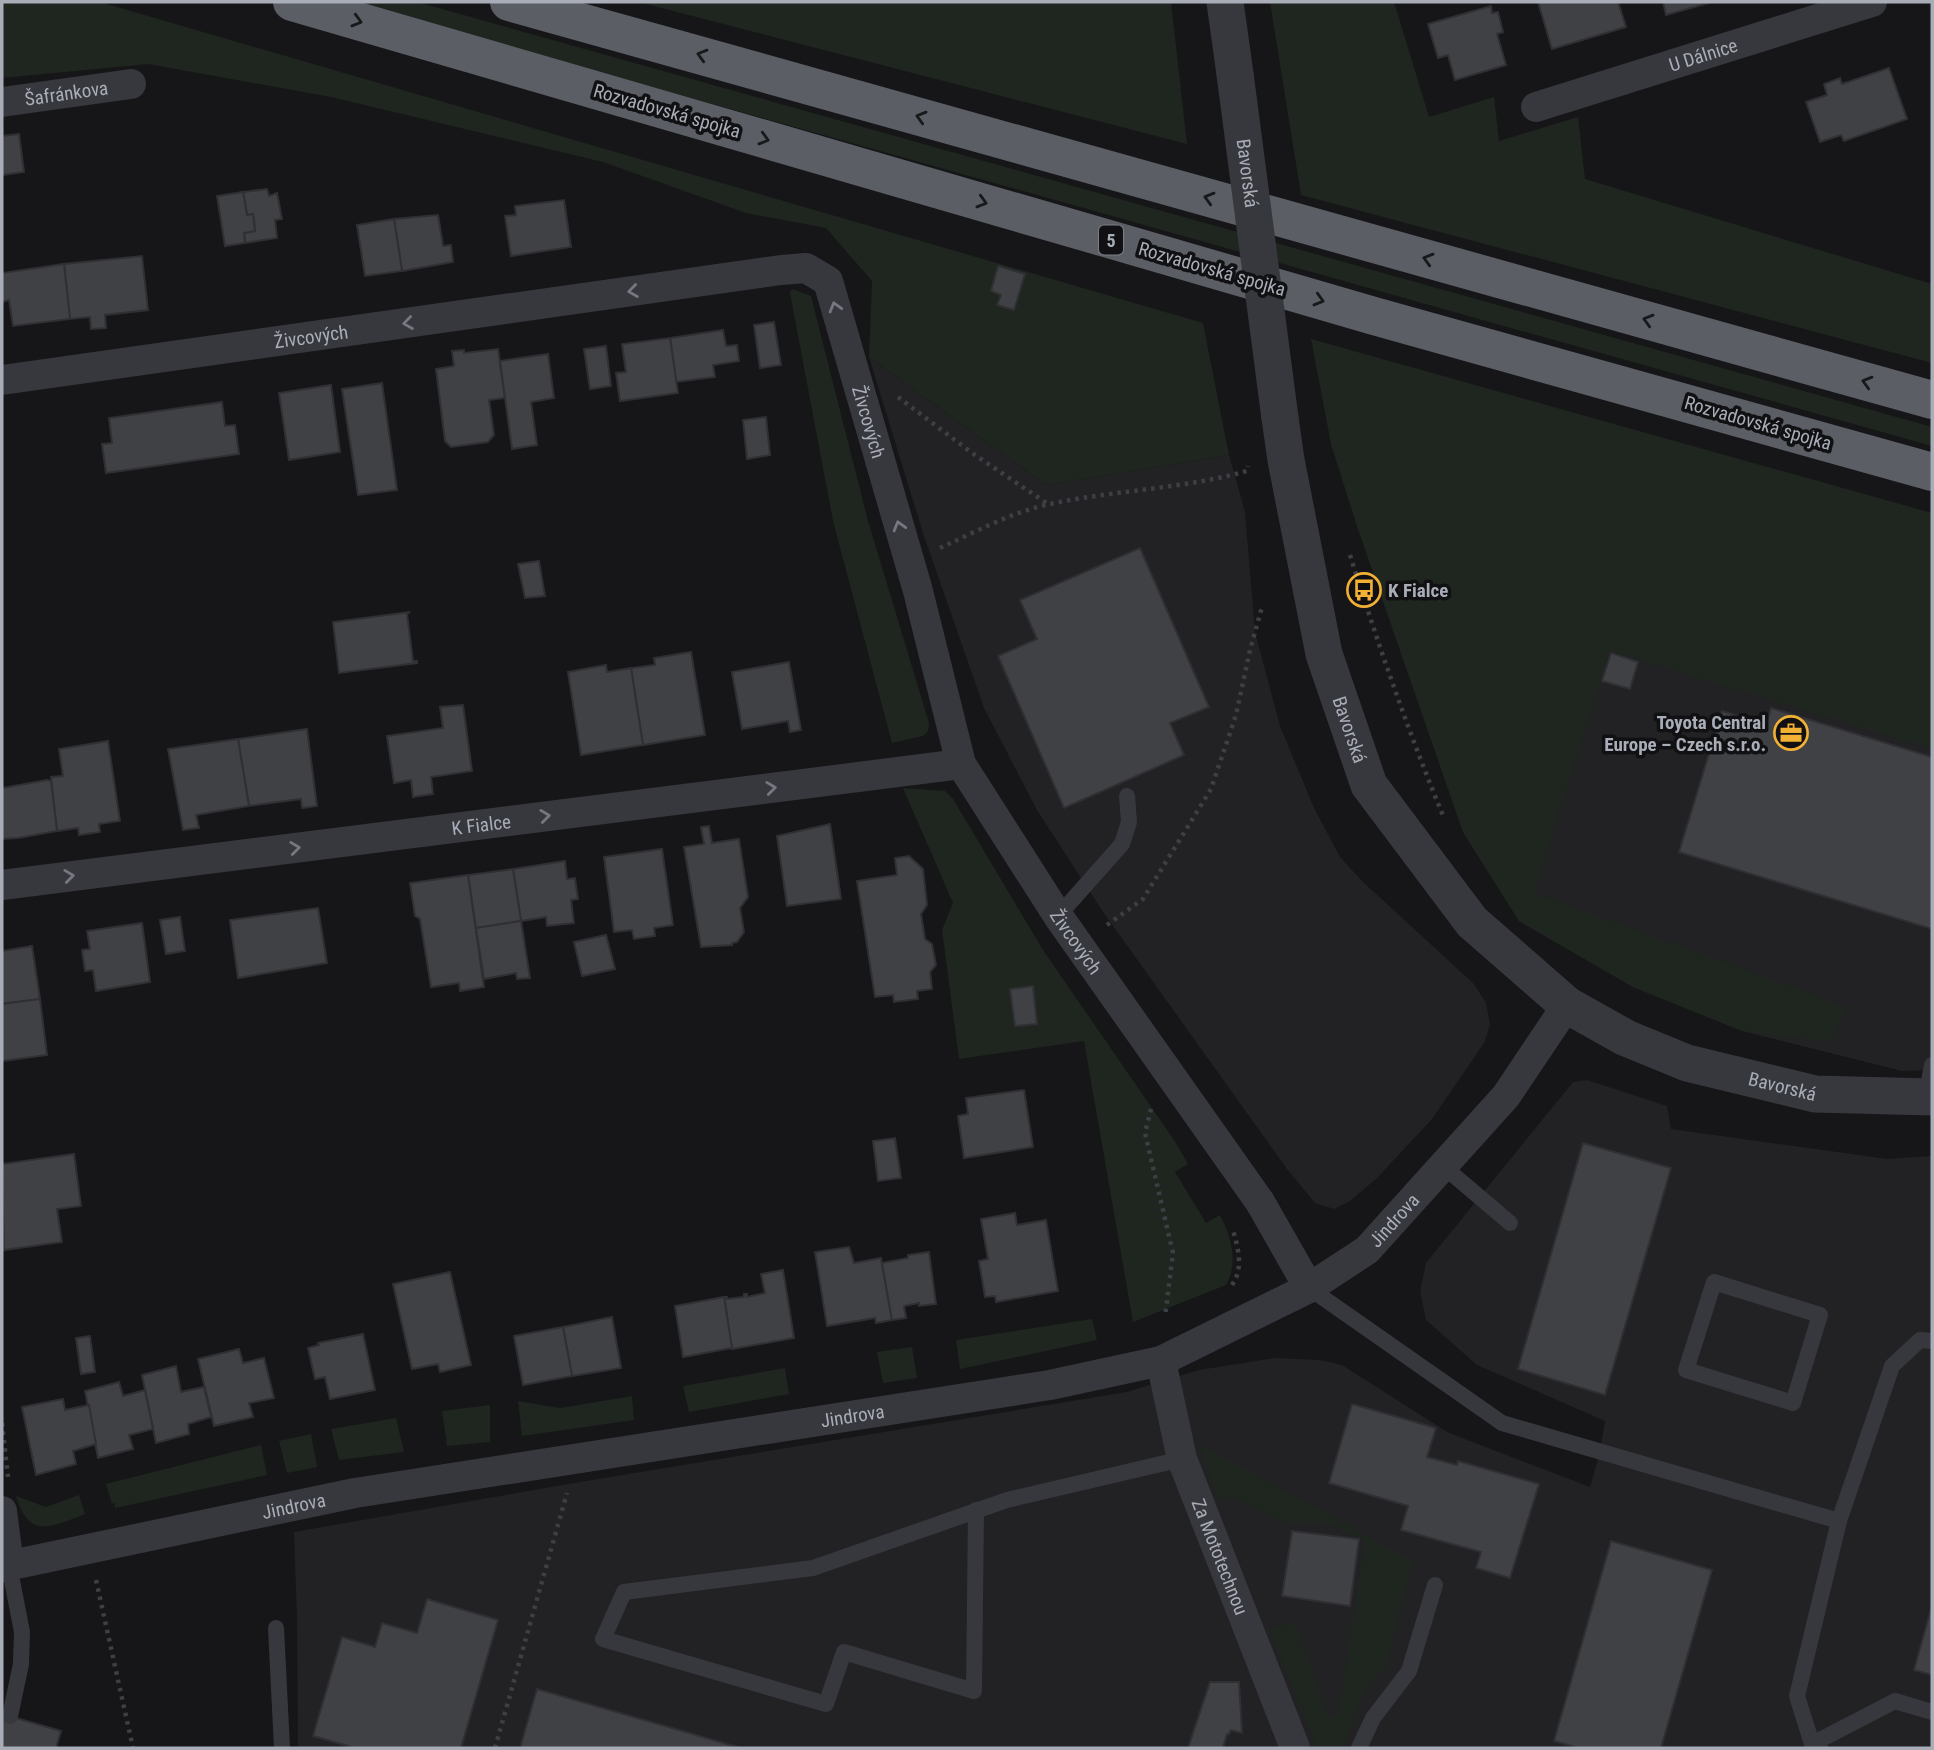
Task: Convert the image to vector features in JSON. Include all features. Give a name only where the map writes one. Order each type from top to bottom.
[{"type":"highway","name":"Rozvadovská spojka","points":[[292,2],[1387,320],[1932,472]]},
{"type":"highway","points":[[509,2],[1932,400]]},
{"type":"street","name":"Bavorská","points":[[1225,2],[1286,460],[1324,654],[1369,785],[1472,922],[1567,1005],[1626,1038],[1687,1063],[1815,1094],[1930,1087]]},
{"type":"street","name":"U Dálnice","points":[[1536,107],[1872,2]]},
{"type":"street","name":"Šafránkova","points":[[2,102],[131,84]]},
{"type":"street","name":"Živcových","points":[[2,380],[806,268],[828,281],[910,561],[961,764],[1058,916],[1260,1202],[1309,1288]]},
{"type":"street","name":"K Fialce","points":[[2,885],[961,764]]},
{"type":"street","name":"Jindrova","points":[[5,1566],[355,1493],[1049,1385],[1161,1361],[1309,1288],[1367,1250],[1506,1096],[1567,1005]]},
{"type":"street","name":"Za Mototechnou","points":[[1161,1361],[1182,1459],[1295,1748]]},
{"type":"street","points":[[5,1497],[5,1566]]},
{"type":"lane","points":[[1058,916],[1122,844],[1129,822],[1127,796]]},
{"type":"lane","points":[[1443,1166],[1510,1223]]},
{"type":"lane","points":[[1714,1282],[1820,1315],[1793,1403],[1686,1370],[1714,1282]]},
{"type":"lane","points":[[1309,1288],[1502,1423],[1839,1521]]},
{"type":"lane","points":[[1932,1341],[1920,1340],[1892,1366],[1839,1521],[1797,1696],[1816,1746],[1895,1701],[1932,1712]]},
{"type":"lane","points":[[976,1510],[974,1691],[844,1652],[826,1704],[603,1639],[624,1592],[813,1568],[976,1510],[1007,1500],[1182,1459]]},
{"type":"lane","points":[[5,1566],[22,1633],[21,1664],[10,1716]]},
{"type":"lane","points":[[1359,1748],[1374,1718],[1409,1671],[1435,1586]]},
{"type":"lane","points":[[276,1628],[282,1748]]},
{"type":"path","points":[[851,360],[972,453],[1048,504]]},
{"type":"path","points":[[910,561],[1000,521],[1048,504],[1215,480],[1247,471]]},
{"type":"path","points":[[1350,555],[1414,747],[1448,828]]},
{"type":"path","points":[[1105,926],[1143,898],[1210,789],[1236,715],[1262,607]]},
{"type":"path","points":[[1160,1112],[1153,1102],[1145,1133],[1173,1253],[1166,1317]]},
{"type":"path","points":[[1229,1289],[1237,1278],[1239,1266],[1233,1227]]},
{"type":"path","points":[[1156,1322],[1177,1313]]},
{"type":"path","points":[[2,1423],[5,1497]]},
{"type":"path","points":[[495,1748],[568,1493],[562,1461]]},
{"type":"path","points":[[96,1578],[133,1748]]},
{"type":"shaded area","points":[[2,2],[100,2],[1203,323],[1229,455],[1046,485],[869,357],[872,281],[826,228],[746,213],[603,162],[331,97],[148,64],[2,78]],"holes":[[[1024,274],[1014,310],[998,305],[1001,295]]]},
{"type":"shaded area","points":[[349,2],[417,2],[1932,427],[1932,446]]},
{"type":"shaded area","points":[[640,2],[1171,2],[1187,144],[650,5]]},
{"type":"shaded area","points":[[1270,2],[1394,2],[1429,117],[1494,97],[1499,141],[1578,117],[1585,179],[1932,284],[1932,363],[1301,195]]},
{"type":"shaded area","points":[[792,289],[811,296],[868,521],[929,723],[928,731],[923,736],[892,743],[833,521],[790,293]]},
{"type":"shaded area","points":[[1311,339],[1932,513],[1932,749],[1610,651],[1534,893],[1848,1007],[1830,1042],[1742,1031],[1633,987],[1519,921],[1463,832],[1331,444]]},
{"type":"shaded area","points":[[869,357],[1046,485],[1229,455],[1245,512],[1255,632],[1280,726],[1314,808],[1340,857],[1362,881],[1474,984],[1486,1003],[1490,1025],[1484,1043],[1432,1119],[1377,1178],[1350,1201],[1334,1209],[1315,1203],[1287,1169],[1101,909],[1037,810],[984,708],[924,536]]},
{"type":"shaded area","points":[[1331,444],[1932,606],[1932,1070],[1902,1071],[1742,1031],[1633,987],[1519,921],[1463,832]]},
{"type":"shaded area","points":[[903,788],[945,791],[953,799],[1043,950],[1174,1140],[1188,1164],[1175,1172],[1206,1223],[1220,1215],[1233,1259],[1226,1285],[1133,1322],[1084,1041],[959,1059],[942,930],[953,903]],"holes":[[[1033,987],[1037,1023],[1015,1026],[1011,989]]]},
{"type":"shaded area","points":[[1587,1080],[1667,1106],[1671,1129],[1887,1159],[1932,1156],[1932,1748],[298,1748],[294,1532],[1127,1392],[1199,1370],[1275,1358],[1320,1360],[1342,1365],[1449,1433],[1590,1487],[1605,1421],[1477,1365],[1426,1320],[1420,1291],[1426,1263],[1573,1082]]},
{"type":"shaded area","points":[[1092,1319],[1097,1340],[960,1369],[956,1340]]},
{"type":"shaded area","points":[[912,1347],[917,1378],[883,1383],[877,1352]]},
{"type":"shaded area","points":[[785,1368],[789,1394],[689,1412],[683,1386]]},
{"type":"shaded area","points":[[632,1396],[634,1420],[522,1436],[518,1401],[560,1408]]},
{"type":"shaded area","points":[[490,1405],[490,1442],[447,1446],[442,1411]]},
{"type":"shaded area","points":[[396,1418],[404,1452],[339,1460],[331,1429]]},
{"type":"shaded area","points":[[311,1434],[317,1467],[287,1473],[279,1441]]},
{"type":"shaded area","points":[[1199,1443],[1413,1561],[1386,1666],[1363,1692],[1344,1748],[1317,1748],[1269,1630],[1295,1621],[1328,1716],[1338,1716],[1365,1540],[1326,1523],[1284,1523],[1231,1496],[1218,1501]]},
{"type":"shaded area","points":[[261,1445],[267,1475],[115,1508],[115,1503],[112,1504],[106,1484]]},
{"type":"shaded area","points":[[79,1495],[85,1514],[52,1526],[35,1524],[27,1519],[16,1496],[46,1507]]},
{"type":"building","points":[[1538,2],[1618,2],[1626,27],[1552,49]]},
{"type":"building","points":[[1663,2],[1712,2],[1666,15]]},
{"type":"building","points":[[1491,6],[1492,13],[1498,12],[1503,32],[1497,34],[1506,65],[1455,80],[1448,55],[1438,58],[1428,24]]},
{"type":"building","points":[[1889,68],[1907,119],[1844,141],[1841,135],[1820,142],[1806,102],[1827,95],[1824,84],[1840,78],[1842,84]]},
{"type":"building","points":[[19,134],[24,172],[2,175],[2,136]]},
{"type":"building","points":[[267,189],[269,196],[277,193],[282,219],[275,220],[277,238],[245,243],[244,233],[255,231],[253,214],[247,215],[243,192]]},
{"type":"building","points":[[243,192],[247,215],[253,214],[255,231],[244,233],[245,243],[225,246],[217,196]]},
{"type":"building","points":[[564,200],[571,247],[511,256],[505,216],[516,215],[515,206]]},
{"type":"building","points":[[438,215],[443,246],[451,245],[453,262],[402,271],[394,219]]},
{"type":"building","points":[[394,219],[402,271],[365,276],[357,225]]},
{"type":"building","points":[[142,256],[148,310],[105,315],[106,328],[91,329],[90,317],[70,319],[64,264]]},
{"type":"building","points":[[64,264],[70,319],[13,326],[9,300],[2,302],[2,273]]},
{"type":"building","points":[[998,266],[1025,274],[1014,310],[997,305],[1001,295],[991,291]]},
{"type":"building","points":[[774,322],[781,365],[760,368],[754,325]]},
{"type":"building","points":[[723,330],[726,346],[737,345],[739,361],[713,365],[715,377],[676,382],[670,338]]},
{"type":"building","points":[[670,338],[678,393],[620,401],[616,373],[626,372],[622,344]]},
{"type":"building","points":[[606,346],[611,386],[590,389],[584,349]]},
{"type":"building","points":[[498,349],[505,398],[489,400],[494,435],[488,442],[451,447],[445,441],[436,369],[454,366],[452,351],[464,350],[464,353]]},
{"type":"building","points":[[548,354],[554,398],[531,402],[537,445],[512,449],[500,361]]},
{"type":"building","points":[[382,383],[397,490],[358,495],[342,389]]},
{"type":"building","points":[[331,385],[340,452],[289,460],[279,393]]},
{"type":"building","points":[[222,402],[225,426],[235,425],[239,454],[106,473],[102,444],[112,443],[109,418]]},
{"type":"building","points":[[766,417],[770,455],[747,459],[743,420]]},
{"type":"building","points":[[1140,548],[1209,707],[1170,723],[1184,755],[1064,808],[998,656],[1037,639],[1020,600]]},
{"type":"building","points":[[539,561],[545,596],[525,598],[518,564]]},
{"type":"building","points":[[410,612],[407,614],[413,661],[417,663],[339,673],[333,622]]},
{"type":"building","points":[[691,652],[705,735],[643,745],[631,668],[655,665],[654,658]]},
{"type":"building","points":[[1611,653],[1638,662],[1630,689],[1602,681]]},
{"type":"building","points":[[789,662],[801,730],[790,732],[788,721],[742,729],[732,672]]},
{"type":"building","points":[[606,665],[607,672],[631,668],[643,745],[581,755],[568,672]]},
{"type":"building","points":[[463,705],[472,771],[431,777],[433,794],[413,797],[411,780],[394,783],[387,736],[443,728],[440,707]]},
{"type":"building","points":[[1771,708],[1932,757],[1932,929],[1679,852],[1722,711],[1766,724]]},
{"type":"building","points":[[307,729],[317,806],[302,808],[301,799],[249,806],[238,739]]},
{"type":"building","points":[[238,739],[249,806],[196,815],[199,828],[183,830],[168,749]]},
{"type":"building","points":[[108,741],[120,821],[99,824],[100,832],[79,835],[78,828],[57,831],[51,777],[63,776],[59,749]]},
{"type":"building","points":[[51,781],[57,831],[2,839],[2,788]]},
{"type":"building","points":[[830,824],[841,899],[787,906],[777,836]]},
{"type":"building","points":[[709,826],[712,843],[739,839],[748,897],[740,908],[744,932],[737,942],[732,945],[701,947],[684,847],[704,844],[701,827]]},
{"type":"building","points":[[662,849],[673,925],[654,928],[655,936],[634,939],[632,930],[614,932],[604,857]]},
{"type":"building","points":[[909,856],[923,869],[927,905],[921,914],[925,939],[932,944],[936,965],[930,972],[932,989],[917,991],[918,999],[894,1002],[893,995],[875,997],[857,881],[897,875],[895,858]]},
{"type":"building","points":[[565,861],[567,879],[575,878],[578,899],[571,900],[574,923],[547,926],[546,917],[521,921],[513,869]]},
{"type":"building","points":[[513,869],[521,921],[476,928],[468,875]]},
{"type":"building","points":[[468,875],[484,987],[460,991],[459,983],[431,987],[420,919],[415,916],[410,883]]},
{"type":"building","points":[[318,908],[327,963],[238,978],[230,920]]},
{"type":"building","points":[[180,917],[185,951],[166,954],[160,920]]},
{"type":"building","points":[[521,921],[530,978],[517,979],[516,973],[484,979],[476,928]]},
{"type":"building","points":[[142,923],[150,982],[96,991],[93,970],[85,971],[82,950],[90,949],[87,931]]},
{"type":"building","points":[[606,935],[615,969],[582,976],[574,942]]},
{"type":"building","points":[[32,946],[40,999],[2,1004],[2,951]]},
{"type":"building","points":[[1033,986],[1037,1024],[1015,1026],[1010,989]]},
{"type":"building","points":[[40,999],[47,1055],[2,1061],[2,1004]]},
{"type":"building","points":[[1024,1090],[1033,1147],[964,1158],[958,1116],[968,1114],[966,1098]]},
{"type":"building","points":[[895,1138],[901,1178],[878,1181],[873,1141]]},
{"type":"building","points":[[1583,1143],[1671,1168],[1605,1395],[1518,1369]]},
{"type":"building","points":[[74,1154],[81,1206],[57,1209],[62,1242],[4,1250],[2,1164]]},
{"type":"building","points":[[1015,1213],[1017,1225],[1046,1220],[1058,1291],[996,1302],[995,1296],[985,1297],[979,1261],[988,1259],[981,1219]]},
{"type":"building","points":[[849,1247],[854,1263],[881,1258],[892,1320],[876,1323],[875,1318],[827,1326],[815,1252]]},
{"type":"building","points":[[929,1252],[936,1304],[904,1306],[906,1318],[892,1320],[882,1263]]},
{"type":"building","points":[[783,1270],[794,1338],[732,1349],[724,1297],[727,1299],[744,1297],[744,1294],[747,1294],[747,1297],[765,1293],[761,1274]]},
{"type":"building","points":[[450,1272],[471,1365],[440,1372],[438,1364],[412,1369],[393,1284]]},
{"type":"building","points":[[724,1297],[732,1348],[683,1357],[675,1306]]},
{"type":"building","points":[[612,1317],[621,1368],[572,1376],[563,1327]]},
{"type":"building","points":[[563,1327],[572,1376],[523,1385],[514,1336]]},
{"type":"building","points":[[363,1334],[375,1390],[330,1399],[325,1377],[315,1379],[308,1348],[319,1345],[318,1343]]},
{"type":"building","points":[[90,1336],[95,1372],[81,1374],[76,1338]]},
{"type":"building","points":[[239,1349],[243,1363],[264,1358],[274,1398],[249,1403],[253,1417],[214,1426],[198,1359]]},
{"type":"building","points":[[176,1366],[181,1392],[204,1387],[211,1417],[188,1424],[189,1434],[156,1443],[142,1375]]},
{"type":"building","points":[[119,1382],[123,1396],[145,1390],[153,1429],[129,1435],[133,1449],[98,1458],[85,1391]]},
{"type":"building","points":[[63,1399],[65,1410],[89,1405],[96,1444],[73,1451],[76,1464],[36,1475],[22,1407]]},
{"type":"building","points":[[1352,1404],[1436,1428],[1427,1457],[1457,1465],[1458,1461],[1539,1484],[1510,1578],[1476,1568],[1481,1552],[1401,1530],[1408,1506],[1329,1483]]},
{"type":"building","points":[[1292,1531],[1359,1539],[1350,1606],[1282,1596]]},
{"type":"building","points":[[1611,1541],[1712,1570],[1661,1748],[1578,1748],[1554,1741]]},
{"type":"building","points":[[427,1599],[498,1620],[461,1748],[355,1748],[313,1736],[342,1637],[375,1647],[382,1623],[417,1633]]},
{"type":"building","points":[[1932,1605],[1932,1675],[1914,1670]]},
{"type":"building","points":[[1210,1682],[1239,1682],[1242,1733],[1231,1730],[1223,1748],[1188,1748]]},
{"type":"building","points":[[537,1689],[741,1748],[520,1748]]},
{"type":"building","points":[[2,1714],[61,1731],[56,1748],[2,1748]]},
{"type":"place","name":"K Fialce","points":[[1364,590]]},
{"type":"place","name":"Toyota Central Europe – Czech s.r.o.","points":[[1791,733]]}]
